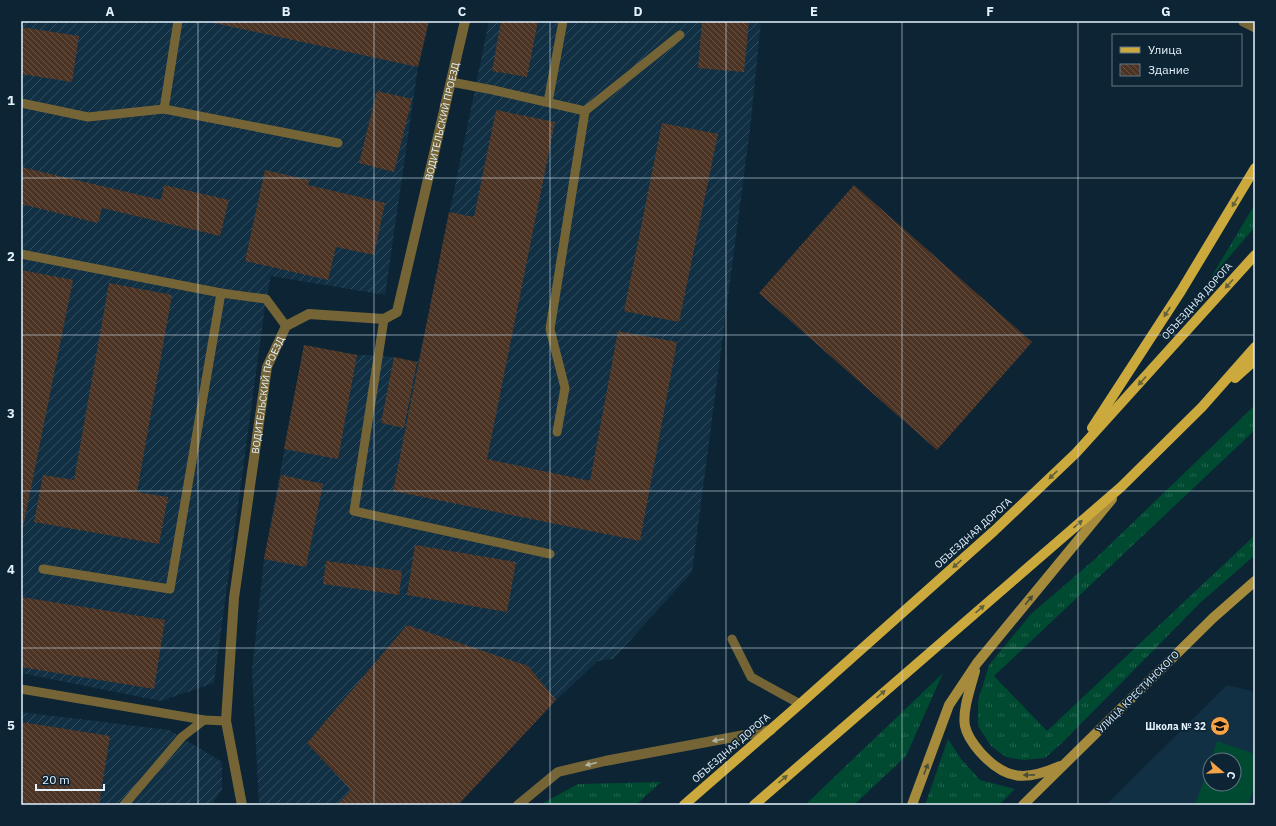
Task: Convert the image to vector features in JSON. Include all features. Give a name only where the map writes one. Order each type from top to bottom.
[{"type":"main road","points":[[1076,452],[1181,290],[1255,168]]},
{"type":"main road","name":"ОБЪЕЗДНАЯ ДОРОГА","points":[[684,805],[771,730],[988,536],[1076,452],[1255,255]]},
{"type":"main road","points":[[1202,407],[1255,347]]},
{"type":"main road","points":[[754,805],[1122,487],[1202,407],[1255,360]]},
{"type":"street","name":"ВОДИТЕЛЬСКИЙ ПРОЕЗД","points":[[242,805],[226,721],[234,598],[267,367],[286,326],[309,314],[384,320],[397,312],[465,21]]},
{"type":"street","points":[[912,805],[949,705],[978,663],[1122,487]]},
{"type":"street","name":"УЛИЦА КРЕСТИНСКОГО","points":[[1023,805],[1213,618],[1255,580]]},
{"type":"street","points":[[978,663],[966,706],[965,726],[972,742],[995,767],[1008,774],[1030,776],[1043,774],[1065,764]]},
{"type":"street","points":[[518,805],[558,772],[605,760],[771,730]]},
{"type":"lane","points":[[164,109],[178,21]]},
{"type":"lane","points":[[548,102],[562,21]]},
{"type":"lane","points":[[1243,22],[1255,28]]},
{"type":"lane","points":[[557,432],[565,388],[550,329],[586,111],[680,35]]},
{"type":"lane","points":[[451,82],[586,111]]},
{"type":"lane","points":[[21,103],[88,117],[164,109],[338,143]]},
{"type":"lane","points":[[21,254],[221,293],[266,299],[286,326]]},
{"type":"lane","points":[[43,569],[170,589],[221,293]]},
{"type":"lane","points":[[384,320],[354,511],[550,554]]},
{"type":"lane","points":[[732,639],[751,677],[800,704]]},
{"type":"lane","points":[[21,689],[204,720],[226,721]]},
{"type":"lane","points":[[124,805],[182,737],[204,720]]},
{"type":"shaded area","points":[[21,21],[429,21],[418,67],[385,295],[271,276],[266,299],[214,683],[161,701],[21,673]]},
{"type":"shaded area","points":[[489,21],[761,21],[750,129],[692,572],[613,659],[598,661],[556,700],[458,805],[259,805],[252,671],[264,559],[304,345],[357,355],[379,355],[417,362],[420,356]]},
{"type":"shaded area","name":"Школа № 32","points":[[1227,685],[1255,692],[1255,805],[1106,805]]},
{"type":"shaded area","points":[[21,712],[169,730],[222,762],[222,790],[211,805],[21,805]]},
{"type":"green space","points":[[1255,204],[1255,227],[1210,279]]},
{"type":"green space","points":[[1254,406],[1255,430],[994,676],[1047,731],[1255,535],[1255,555],[1200,603],[1063,742],[1045,758],[1023,760],[1006,757],[991,746],[978,726],[978,701],[989,665],[1031,614],[1095,559]]},
{"type":"green space","points":[[943,673],[906,756],[854,805],[805,805]]},
{"type":"green space","points":[[948,739],[961,759],[980,780],[1015,789],[999,805],[925,805]]},
{"type":"green space","points":[[1217,741],[1255,754],[1255,784],[1248,805],[1195,805],[1202,785],[1202,792],[1242,792],[1242,752],[1214,752]]},
{"type":"green space","points":[[661,782],[636,805],[539,805],[578,784]]},
{"type":"building","points":[[205,21],[429,21],[418,67]]},
{"type":"building","points":[[501,21],[538,21],[527,77],[492,71]]},
{"type":"building","points":[[702,21],[749,21],[744,72],[698,68]]},
{"type":"building","points":[[21,27],[79,36],[72,82],[21,74]]},
{"type":"building","points":[[377,91],[412,99],[394,172],[359,163]]},
{"type":"building","points":[[496,110],[555,122],[487,459],[590,481],[618,331],[677,342],[640,541],[393,491],[449,212],[474,217]]},
{"type":"building","points":[[662,123],[718,134],[679,322],[624,311]]},
{"type":"building","points":[[21,167],[161,200],[164,185],[229,200],[220,236],[102,208],[98,223],[21,204]]},
{"type":"building","points":[[265,170],[309,180],[308,185],[385,203],[374,255],[336,247],[328,280],[245,261]]},
{"type":"building","points":[[854,185],[1032,342],[937,450],[759,293]]},
{"type":"building","points":[[21,270],[73,280],[22,533],[21,533]]},
{"type":"building","points":[[109,283],[172,295],[137,492],[168,497],[159,544],[34,522],[43,475],[74,480]]},
{"type":"building","points":[[304,345],[357,355],[338,459],[284,449]]},
{"type":"building","points":[[394,357],[417,362],[404,428],[381,423]]},
{"type":"building","points":[[281,475],[323,484],[306,567],[264,559]]},
{"type":"building","points":[[415,545],[516,562],[507,612],[407,595]]},
{"type":"building","points":[[326,561],[402,571],[399,595],[323,584]]},
{"type":"building","points":[[21,597],[165,620],[154,689],[21,667]]},
{"type":"building","points":[[407,625],[528,666],[556,700],[458,805],[337,805],[351,790],[307,743]]},
{"type":"building","points":[[21,722],[110,736],[99,805],[21,805]]},
{"type":"place","name":"Школа № 32","points":[[1220,726]]}]
